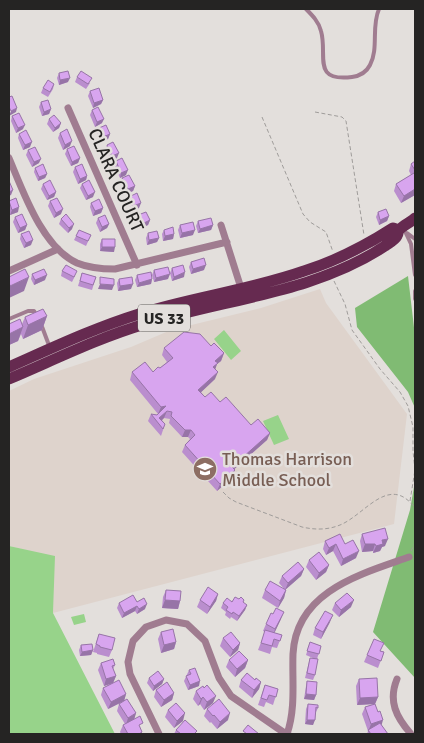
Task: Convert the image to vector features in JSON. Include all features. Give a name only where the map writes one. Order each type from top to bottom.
[{"type":"main road","name":"US 33","points":[[9,380],[83,346],[141,325],[289,288],[330,274],[385,246],[396,238],[415,218]]},
{"type":"main road","name":"US 33","points":[[9,367],[95,329],[140,314],[295,274],[335,260],[393,228],[403,230]]},
{"type":"street","name":"CLARA COURT","points":[[68,108],[138,265]]},
{"type":"street","points":[[9,158],[36,220],[54,246],[76,262],[99,269],[115,269],[138,265],[227,242]]},
{"type":"street","points":[[221,225],[241,288]]},
{"type":"street","points":[[9,271],[58,249]]},
{"type":"street","points":[[159,734],[130,674],[128,662],[133,641],[146,627],[166,620],[187,624],[205,641],[219,678],[230,696],[287,734],[292,716],[294,644],[304,619],[323,595],[341,582],[409,557]]},
{"type":"street","points":[[397,679],[393,687],[394,708],[402,723],[411,734]]},
{"type":"lane","points":[[306,9],[321,30],[324,69],[331,76],[343,78],[360,75],[370,66],[373,56],[375,21],[379,9]]},
{"type":"lane","points":[[403,230],[415,240]]},
{"type":"lane","points":[[403,230],[411,244],[415,275]]},
{"type":"lane","points":[[415,292],[415,298]]},
{"type":"lane","points":[[9,319],[29,310],[34,311],[50,349]]},
{"type":"path","points":[[315,112],[342,117],[346,121],[360,207],[364,245]]},
{"type":"path","points":[[262,117],[303,214],[310,222],[321,227],[327,233],[335,260]]},
{"type":"path","points":[[330,274],[345,304],[352,330],[380,369],[400,392],[408,406],[413,427],[415,470]]},
{"type":"path","points":[[410,501],[415,466]]},
{"type":"path","points":[[223,492],[236,502],[302,527],[313,529],[339,526],[377,499],[386,495],[396,494],[410,501],[415,508]]},
{"type":"path","points":[[409,557],[415,543]]},
{"type":"shaded area","name":"Thomas Harrison Middle School","points":[[320,289],[326,303],[407,414],[394,524],[53,613],[54,557],[9,546],[9,391],[34,379],[131,347],[171,330],[261,308]]},
{"type":"green space","points":[[408,276],[415,336],[415,408],[408,392],[357,327],[355,308]]},
{"type":"green space","points":[[224,330],[241,351],[231,360],[214,339]]},
{"type":"green space","points":[[278,415],[289,439],[274,445],[263,421]]},
{"type":"green space","points":[[415,481],[415,678],[373,632],[410,510]]},
{"type":"green space","points":[[9,546],[55,556],[53,613],[115,734],[9,734]]},
{"type":"green space","points":[[84,614],[86,622],[74,625],[71,617]]},
{"type":"building","points":[[68,71],[70,78],[60,80],[59,73]]},
{"type":"building","points":[[81,71],[92,78],[88,84],[77,77]]},
{"type":"building","points":[[48,80],[54,84],[50,92],[43,88]]},
{"type":"building","points":[[99,88],[103,100],[94,103],[90,91]]},
{"type":"building","points":[[12,96],[17,108],[11,111],[9,97]]},
{"type":"building","points":[[48,100],[51,109],[44,112],[41,102]]},
{"type":"building","points":[[98,107],[104,119],[97,122],[92,110]]},
{"type":"building","points":[[19,113],[25,125],[18,128],[12,116]]},
{"type":"building","points":[[54,115],[61,123],[55,128],[49,119]]},
{"type":"building","points":[[106,125],[110,134],[103,137],[99,128]]},
{"type":"building","points":[[67,129],[72,141],[65,145],[60,133]]},
{"type":"building","points":[[26,130],[32,142],[25,145],[19,134]]},
{"type":"building","points":[[113,142],[119,153],[112,156],[107,145]]},
{"type":"building","points":[[74,146],[80,158],[72,162],[67,149]]},
{"type":"building","points":[[35,147],[41,159],[34,162],[28,150]]},
{"type":"building","points":[[122,158],[128,170],[121,173],[116,161]]},
{"type":"building","points":[[415,161],[415,170],[411,164]]},
{"type":"building","points":[[43,164],[47,174],[39,177],[35,168]]},
{"type":"building","points":[[82,164],[87,176],[80,179],[75,167]]},
{"type":"building","points":[[414,173],[415,189],[404,196],[396,184]]},
{"type":"building","points":[[129,175],[135,186],[128,189],[122,178]]},
{"type":"building","points":[[50,180],[56,192],[49,196],[43,184]]},
{"type":"building","points":[[89,180],[95,192],[88,196],[82,184]]},
{"type":"building","points":[[9,181],[13,190],[9,192]]},
{"type":"building","points":[[137,193],[141,203],[133,206],[129,197]]},
{"type":"building","points":[[16,198],[19,207],[12,210],[9,201]]},
{"type":"building","points":[[57,198],[63,209],[56,213],[50,201]]},
{"type":"building","points":[[99,199],[103,208],[95,211],[91,203]]},
{"type":"building","points":[[386,209],[389,216],[380,220],[378,212]]},
{"type":"building","points":[[146,212],[150,220],[142,224],[138,215]]},
{"type":"building","points":[[22,214],[27,225],[20,228],[15,217]]},
{"type":"building","points":[[66,214],[74,224],[69,228],[61,219]]},
{"type":"building","points":[[105,215],[109,224],[102,227],[98,218]]},
{"type":"building","points":[[211,218],[213,225],[200,229],[198,221]]},
{"type":"building","points":[[193,222],[195,230],[182,233],[180,225]]},
{"type":"building","points":[[173,227],[174,234],[165,236],[164,230]]},
{"type":"building","points":[[79,230],[91,235],[88,241],[76,236]]},
{"type":"building","points":[[29,231],[33,240],[26,243],[21,234]]},
{"type":"building","points":[[157,231],[159,238],[149,240],[148,233]]},
{"type":"building","points":[[102,239],[115,239],[115,247],[102,247]]},
{"type":"building","points":[[204,258],[206,265],[193,269],[191,262]]},
{"type":"building","points":[[66,265],[77,271],[74,277],[62,271]]},
{"type":"building","points":[[183,265],[185,272],[174,277],[172,268]]},
{"type":"building","points":[[168,267],[170,274],[156,278],[154,270]]},
{"type":"building","points":[[25,269],[29,277],[10,286],[9,277]]},
{"type":"building","points":[[44,269],[47,275],[35,280],[32,274]]},
{"type":"building","points":[[151,272],[152,279],[139,283],[137,275]]},
{"type":"building","points":[[82,273],[96,277],[93,285],[80,281]]},
{"type":"building","points":[[100,277],[114,279],[114,285],[100,284]]},
{"type":"building","points":[[132,277],[133,284],[120,286],[119,279]]},
{"type":"building","points":[[43,309],[47,316],[28,325],[25,317]]},
{"type":"building","points":[[20,319],[23,327],[9,334],[9,324]]},
{"type":"building","points":[[184,332],[200,334],[211,346],[214,343],[224,353],[215,361],[218,363],[213,367],[218,372],[198,390],[205,397],[211,392],[220,402],[226,397],[251,425],[258,419],[270,433],[233,466],[227,459],[225,460],[235,470],[220,484],[185,445],[195,435],[191,430],[185,430],[171,416],[172,412],[167,411],[159,418],[165,424],[163,429],[151,414],[157,415],[166,406],[161,407],[132,372],[145,362],[153,372],[173,358],[164,348]]},
{"type":"building","points":[[385,528],[388,539],[382,540],[383,544],[376,546],[375,544],[365,544],[362,534]]},
{"type":"building","points":[[340,534],[345,544],[353,540],[359,551],[343,559],[336,544],[329,548],[325,541]]},
{"type":"building","points":[[319,552],[329,565],[319,573],[309,560]]},
{"type":"building","points":[[298,562],[304,569],[288,583],[282,576]]},
{"type":"building","points":[[270,581],[286,590],[280,601],[265,590]]},
{"type":"building","points":[[208,587],[218,594],[210,607],[200,600]]},
{"type":"building","points":[[166,590],[181,591],[180,601],[165,600]]},
{"type":"building","points":[[347,593],[354,600],[341,610],[335,603]]},
{"type":"building","points":[[133,595],[137,602],[144,598],[147,604],[139,609],[137,606],[124,613],[119,603]]},
{"type":"building","points":[[235,597],[239,599],[241,597],[247,605],[239,616],[226,610],[228,607],[223,603],[227,598],[232,602]]},
{"type":"building","points":[[276,608],[284,612],[275,629],[266,624],[271,613],[273,614]]},
{"type":"building","points":[[325,611],[333,615],[323,632],[315,628]]},
{"type":"building","points":[[173,629],[176,642],[164,645],[161,632]]},
{"type":"building","points":[[265,630],[282,635],[280,641],[274,639],[272,646],[261,643]]},
{"type":"building","points":[[231,632],[240,643],[233,650],[223,638]]},
{"type":"building","points":[[99,634],[115,638],[112,650],[96,644]]},
{"type":"building","points":[[374,639],[384,643],[380,651],[384,652],[381,661],[367,655]]},
{"type":"building","points":[[310,642],[321,646],[319,654],[307,651]]},
{"type":"building","points":[[92,644],[93,650],[82,652],[81,645]]},
{"type":"building","points":[[239,651],[248,660],[237,669],[229,660]]},
{"type":"building","points":[[310,658],[318,659],[315,675],[307,673]]},
{"type":"building","points":[[113,659],[115,665],[112,666],[116,676],[106,679],[101,663]]},
{"type":"building","points":[[195,668],[200,681],[190,685],[186,676],[191,674],[189,670]]},
{"type":"building","points":[[158,671],[164,679],[154,686],[149,678]]},
{"type":"building","points":[[247,673],[255,680],[256,678],[261,682],[254,690],[241,680]]},
{"type":"building","points":[[377,678],[378,697],[360,698],[359,679]]},
{"type":"building","points":[[119,680],[126,694],[111,702],[103,688]]},
{"type":"building","points":[[307,681],[317,682],[316,695],[306,694]]},
{"type":"building","points":[[167,682],[174,693],[164,700],[156,690]]},
{"type":"building","points":[[207,685],[216,696],[207,702],[203,697],[201,699],[196,691]]},
{"type":"building","points":[[265,685],[278,689],[276,697],[269,695],[267,700],[261,698]]},
{"type":"building","points":[[127,699],[136,713],[128,718],[119,704]]},
{"type":"building","points":[[219,699],[230,713],[220,722],[207,709]]},
{"type":"building","points":[[176,703],[185,713],[177,721],[168,710]]},
{"type":"building","points":[[308,704],[318,705],[318,708],[316,707],[315,720],[307,720]]},
{"type":"building","points":[[375,704],[383,720],[371,724],[365,707]]},
{"type":"building","points":[[140,716],[143,723],[139,725],[142,732],[139,734],[128,734],[123,725]]},
{"type":"building","points":[[185,720],[197,731],[194,734],[181,734],[176,730]]},
{"type":"building","points":[[380,723],[388,734],[371,734],[368,730]]},
{"type":"building","points":[[248,725],[259,734],[247,734],[243,731]]},
{"type":"place","name":"Thomas Harrison Middle School","points":[[205,469]]}]
